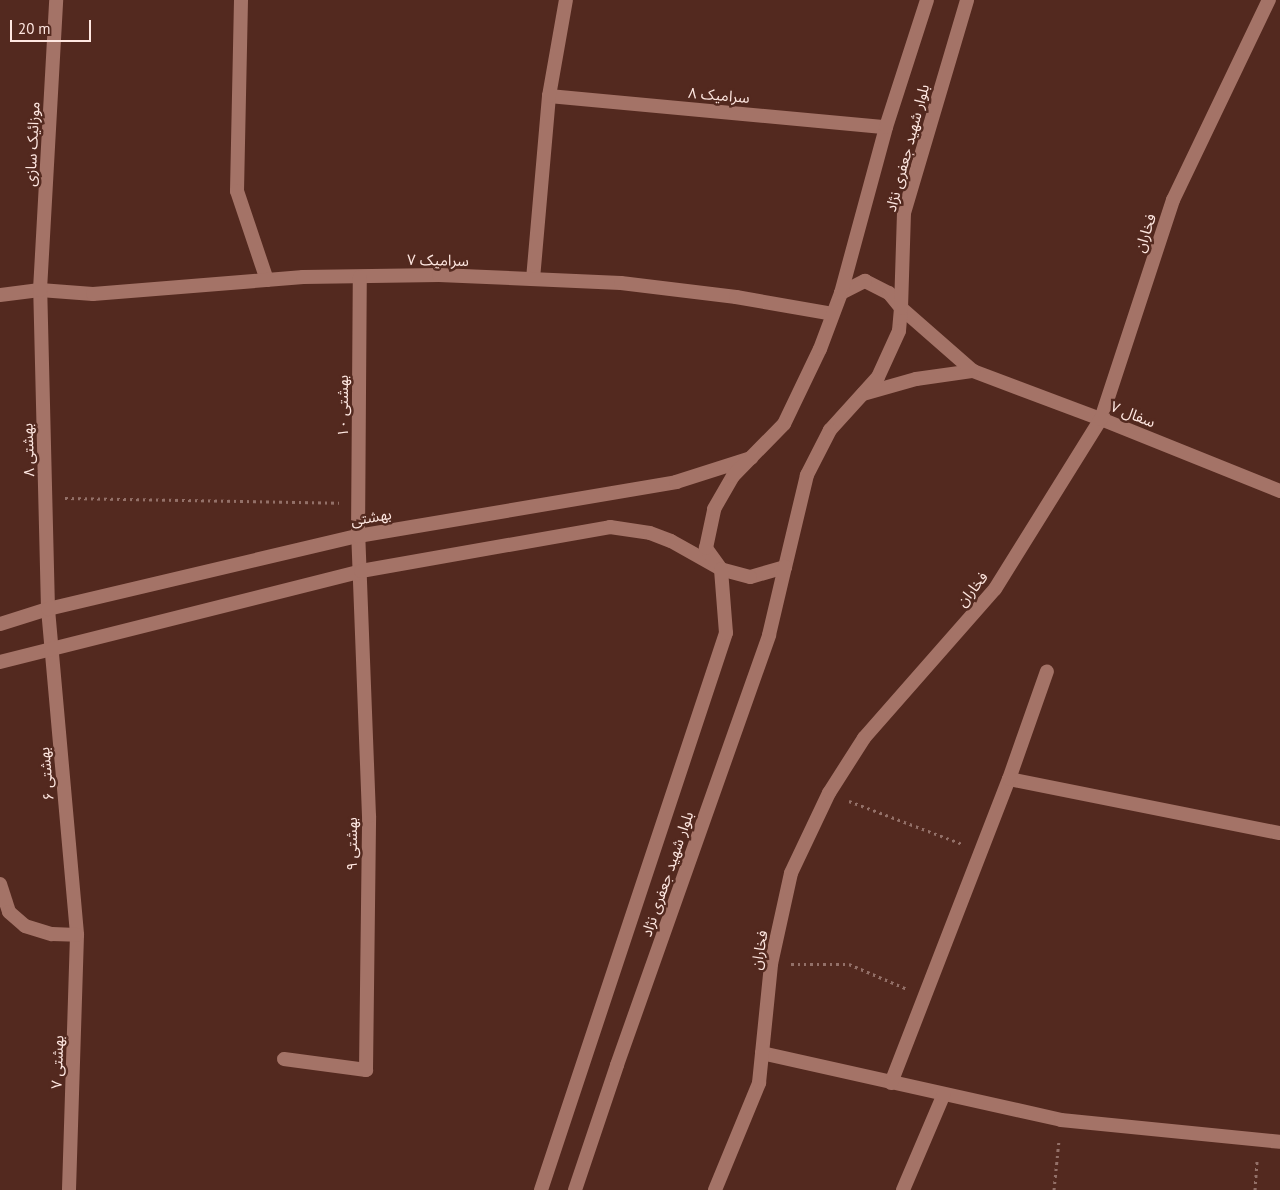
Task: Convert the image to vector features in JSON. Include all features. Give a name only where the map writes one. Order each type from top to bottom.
[{"type":"street","name":"موزائیک سازی","points":[[40,290],[56,0]]},
{"type":"street","points":[[241,0],[237,191],[267,280]]},
{"type":"street","points":[[533,279],[549,96],[566,0]]},
{"type":"street","name":"بلوار شهید جعفری نژاد","points":[[541,1190],[726,632],[720,569],[706,548],[714,509],[733,476],[784,424],[820,349],[841,293],[886,127],[927,0]]},
{"type":"street","name":"بلوار شهید جعفری نژاد","points":[[575,1190],[617,1065],[769,634],[807,475],[830,430],[878,377],[899,331],[904,213],[966,0]]},
{"type":"street","name":"فخاران","points":[[715,1190],[759,1083],[771,964],[791,873],[829,793],[864,738],[995,589],[1100,419],[1173,200],[1269,0]]},
{"type":"street","name":"سرامیک ۸","points":[[549,96],[886,127]]},
{"type":"street","name":"سرامیک ۷","points":[[0,296],[40,290],[93,294],[303,277],[439,275],[621,283],[736,297],[833,314]]},
{"type":"street","name":"بهشتی ۱۰","points":[[358,536],[360,503],[360,276]]},
{"type":"street","points":[[841,293],[865,281],[889,293],[901,308],[973,371]]},
{"type":"street","name":"بهشتی ۸","points":[[40,290],[48,609]]},
{"type":"street","points":[[863,394],[916,379],[973,371]]},
{"type":"street","name":"سفال ۷","points":[[973,371],[1280,489]]},
{"type":"street","name":"بهشتی","points":[[0,624],[48,609],[358,536],[676,482],[751,458]]},
{"type":"street","points":[[0,662],[361,571],[610,527],[650,534],[671,541],[720,569],[750,577],[785,567]]},
{"type":"street","name":"بهشتی ۹","points":[[284,1059],[366,1070],[369,816],[361,571],[358,536]]},
{"type":"street","name":"بهشتی ۶","points":[[48,609],[77,935]]},
{"type":"street","points":[[891,1083],[979,850],[1009,779],[1047,671]]},
{"type":"street","points":[[1009,779],[1280,833]]},
{"type":"street","points":[[0,884],[9,912],[25,926],[52,934],[77,935]]},
{"type":"street","name":"بهشتی ۷","points":[[70,1190],[77,935]]},
{"type":"street","points":[[762,1053],[1061,1120],[1280,1142]]},
{"type":"street","points":[[903,1190],[944,1094]]},
{"type":"path","points":[[46,497],[360,503]]},
{"type":"path","points":[[829,793],[979,850]]},
{"type":"path","points":[[771,964],[849,964],[924,996]]},
{"type":"path","points":[[1054,1190],[1061,1120]]},
{"type":"path","points":[[1255,1190],[1259,1140]]}]
